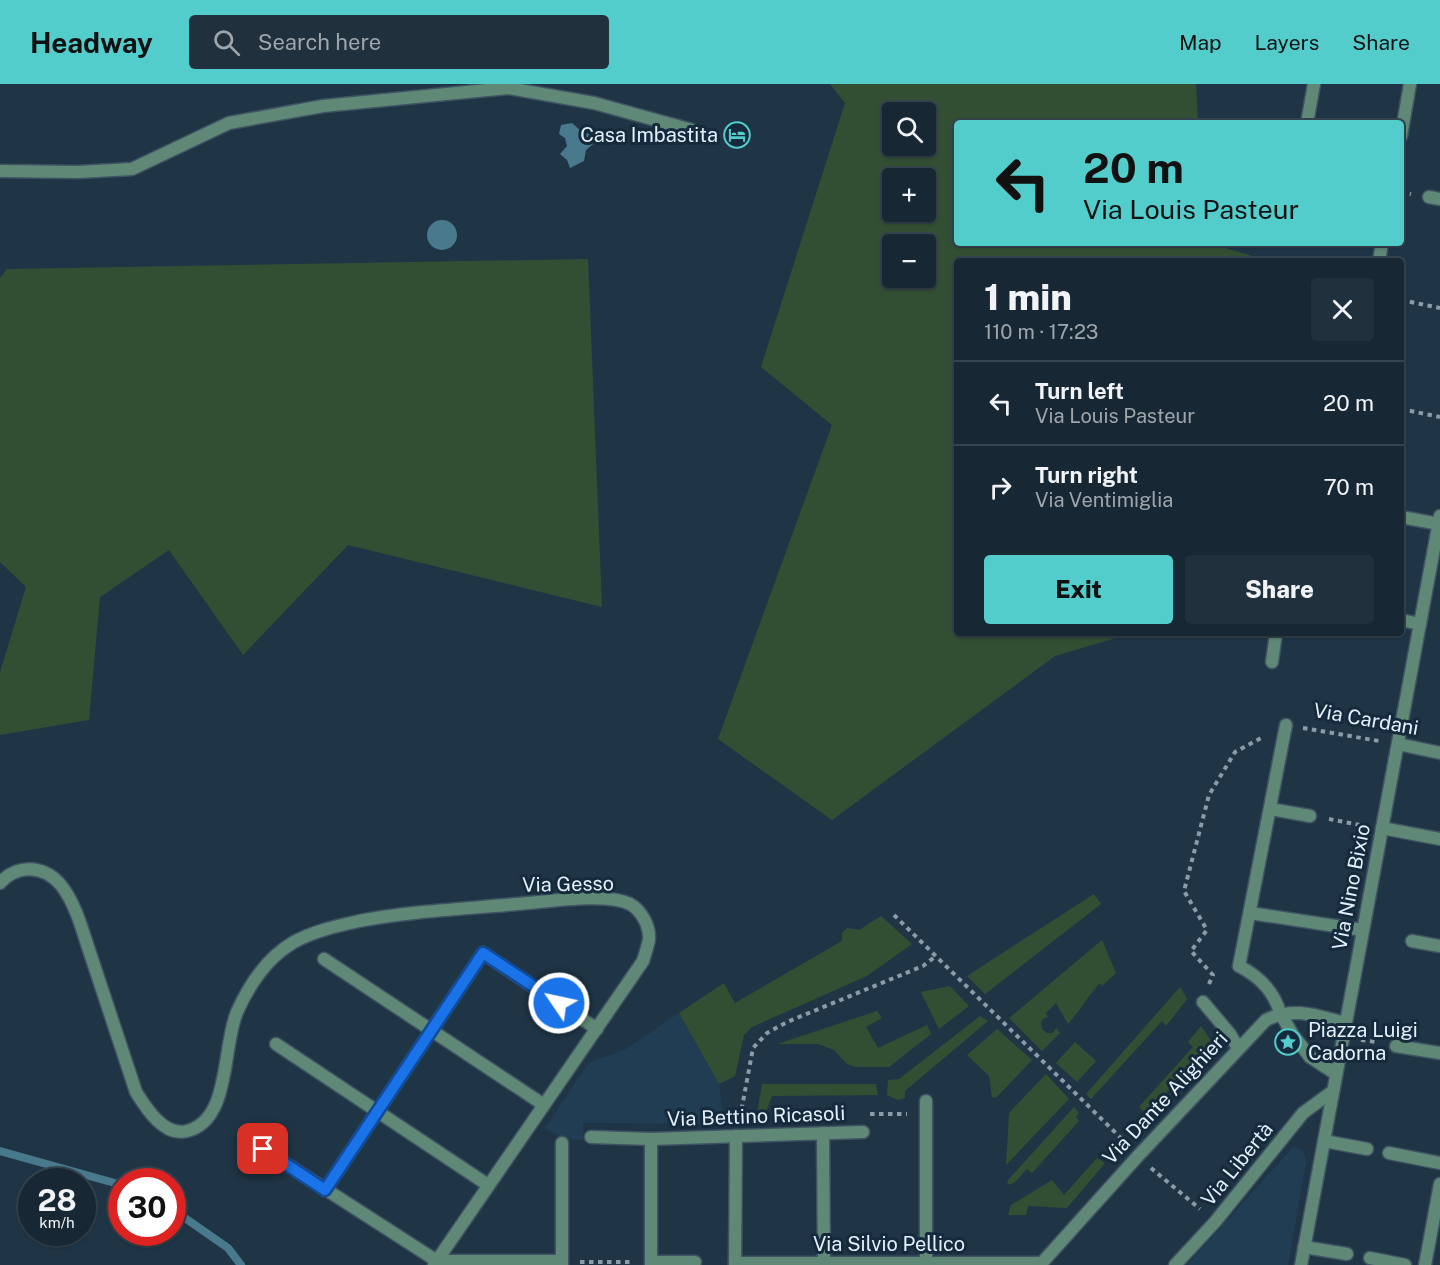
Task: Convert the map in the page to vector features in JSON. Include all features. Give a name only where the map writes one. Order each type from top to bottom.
[{"type":"street","points":[[1308,120],[1314,84]]},
{"type":"street","points":[[1404,120],[1410,84]]},
{"type":"street","points":[[0,171],[78,172],[132,169],[229,123],[322,106],[508,88],[594,103],[692,130]]},
{"type":"street","points":[[1404,517],[1440,521]]},
{"type":"street","name":"Via Nino Bixio","points":[[1301,1265],[1440,521]]},
{"type":"street","points":[[1404,621],[1420,624]]},
{"type":"street","points":[[1272,662],[1276,636]]},
{"type":"street","points":[[1286,725],[1239,966],[1268,987],[1293,1035],[1310,1057],[1336,1074]]},
{"type":"street","name":"Via Cardani","points":[[1398,744],[1440,753]]},
{"type":"street","points":[[1270,809],[1310,816]]},
{"type":"street","points":[[1382,828],[1440,839]]},
{"type":"street","name":"Via Gesso","points":[[0,883],[20,869],[33,869],[47,874],[60,884],[69,899],[83,934],[136,1092],[158,1121],[170,1129],[183,1132],[196,1128],[208,1119],[217,1104],[231,1032],[237,1012],[250,987],[276,955],[294,942],[316,932],[400,914],[588,899],[619,900],[632,905],[645,919],[649,938],[643,960],[435,1263]]},
{"type":"street","points":[[1250,913],[1362,930]]},
{"type":"street","points":[[1412,941],[1440,946]]},
{"type":"street","points":[[325,1190],[483,953],[597,1029]]},
{"type":"street","points":[[324,959],[544,1105]]},
{"type":"street","points":[[1203,1002],[1230,1034],[1238,1048]]},
{"type":"street","points":[[1280,1013],[1312,1015],[1345,1023]]},
{"type":"street","name":"Via Dante Alighieri","points":[[1041,1264],[1238,1048],[1266,1020],[1280,1013]]},
{"type":"street","points":[[276,1044],[488,1185]]},
{"type":"street","points":[[1396,1046],[1440,1053]]},
{"type":"street","name":"Via Libertà","points":[[1175,1265],[1215,1222],[1304,1113],[1333,1091]]},
{"type":"street","points":[[926,1101],[926,1264]]},
{"type":"street","name":"Via Bettino Ricasoli","points":[[591,1137],[651,1138],[863,1132]]},
{"type":"street","points":[[823,1133],[824,1264]]},
{"type":"street","points":[[735,1264],[736,1136]]},
{"type":"street","points":[[651,1138],[651,1264],[694,1262]]},
{"type":"street","points":[[1323,1141],[1367,1149]]},
{"type":"street","points":[[263,1149],[435,1263],[562,1263],[562,1143]]},
{"type":"street","points":[[1389,1153],[1440,1163]]},
{"type":"street","points":[[1425,1265],[1440,1184]]},
{"type":"street","points":[[1304,1246],[1347,1254]]},
{"type":"street","points":[[1370,1258],[1404,1265]]},
{"type":"street","name":"Via Silvio Pellico","points":[[735,1264],[1041,1264]]},
{"type":"path","points":[[1404,301],[1440,308]]},
{"type":"path","points":[[1404,410],[1440,417]]},
{"type":"path","points":[[1203,1002],[1213,975],[1191,951],[1208,930],[1184,891],[1209,795],[1235,752],[1286,725]]},
{"type":"path","name":"Via Cardani","points":[[1286,725],[1398,744]]},
{"type":"path","points":[[1310,816],[1382,828]]},
{"type":"path","points":[[894,915],[1138,1156],[1215,1222]]},
{"type":"path","points":[[736,1136],[753,1048],[767,1033],[787,1022],[923,966],[936,956]]},
{"type":"path","points":[[1343,1036],[1396,1046]]},
{"type":"path","points":[[863,1132],[863,1114],[926,1114]]},
{"type":"path","points":[[562,1263],[651,1264]]},
{"type":"shaded area","points":[[572,123],[582,132],[592,135],[593,144],[586,150],[584,161],[570,168],[567,160],[560,154],[567,146],[565,138],[559,134],[561,125]]},
{"type":"shaded area","points":[[442,220],[453,224],[457,235],[453,246],[442,250],[431,246],[427,235],[431,224]]},
{"type":"shaded area","points":[[679,1013],[719,1084],[724,1124],[583,1123],[583,1140],[563,1139],[545,1128],[589,1063],[626,1049]]},
{"type":"shaded area","points":[[1293,1147],[1300,1149],[1305,1155],[1306,1163],[1288,1265],[1187,1265]]},
{"type":"green space","points":[[830,84],[1196,84],[1198,120],[954,120],[954,246],[1219,246],[1259,258],[954,258],[954,636],[1123,636],[1055,656],[832,820],[718,739],[832,425],[761,367],[845,103]]},
{"type":"green space","points":[[588,259],[602,607],[348,545],[243,655],[169,550],[100,597],[89,720],[0,735],[0,672],[26,587],[0,562],[0,278],[7,269]]},
{"type":"green space","points":[[1094,894],[1101,904],[985,994],[967,976]]},
{"type":"green space","points":[[881,916],[912,944],[867,976],[752,1027],[744,1035],[735,1076],[719,1084],[679,1013],[724,983],[735,1003],[842,941],[842,933],[847,928],[859,930]]},
{"type":"green space","points":[[1102,940],[1116,973],[1102,986],[1100,983],[1068,1024],[1056,1003],[1046,1013],[1048,1017],[1041,1023],[1042,1029],[1047,1033],[1053,1033],[1056,1028],[1060,1033],[1042,1051],[1009,1018]]},
{"type":"green space","points":[[950,986],[969,1006],[939,1029],[921,992]]},
{"type":"green space","points":[[1180,987],[1187,999],[1166,1026],[1162,1021],[1091,1099],[1086,1094]]},
{"type":"green space","points":[[877,1011],[882,1018],[866,1027],[878,1048],[927,1025],[931,1034],[889,1067],[856,1067],[847,1064],[834,1050],[818,1044],[777,1044]]},
{"type":"green space","points":[[980,1016],[988,1021],[905,1091],[905,1098],[898,1100],[887,1095],[888,1080],[899,1079]]},
{"type":"green space","points":[[1201,1026],[1212,1042],[1147,1114],[1139,1107],[1193,1047],[1188,1042]]},
{"type":"green space","points":[[997,1029],[1032,1060],[996,1098],[992,1097],[989,1076],[967,1055]]},
{"type":"green space","points":[[1075,1042],[1096,1061],[1077,1082],[1056,1063]]},
{"type":"green space","points":[[1046,1074],[1069,1099],[1006,1165],[1009,1113]]},
{"type":"green space","points":[[762,1084],[876,1084],[878,1095],[772,1096],[762,1122],[755,1125]]},
{"type":"green space","points":[[1074,1107],[1079,1113],[1076,1117],[1079,1121],[1032,1173],[1027,1169],[1014,1183],[1007,1185],[1008,1180]]},
{"type":"green space","points":[[1097,1158],[1105,1163],[1067,1208],[1028,1206],[1026,1215],[1008,1215],[1011,1205],[1052,1180],[1064,1195]]},
{"type":"waterway","points":[[0,1151],[108,1181]]},
{"type":"waterway","points":[[186,1219],[228,1248],[241,1265]]},
{"type":"place","name":"Casa Imbastita","points":[[737,135]]},
{"type":"place","name":"Piazza Luigi Cadorna","points":[[1288,1042]]},
{"type":"route","points":[[263,1149],[325,1190],[483,953],[559,1003]]}]
